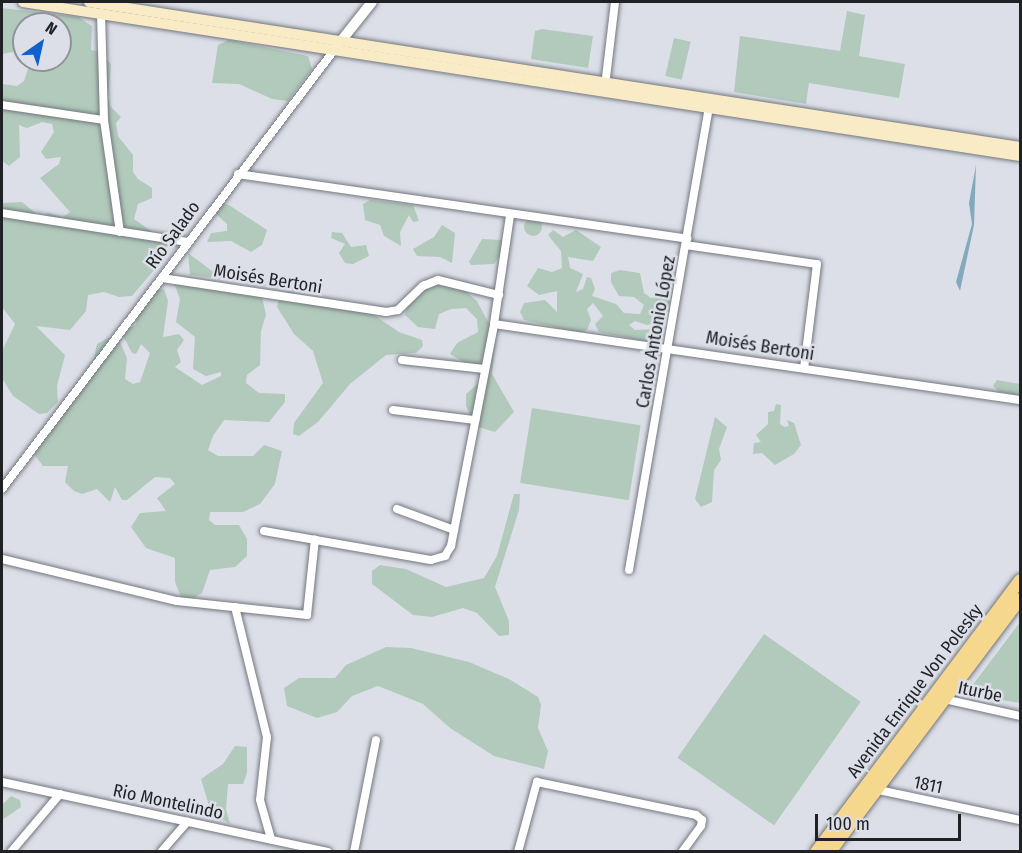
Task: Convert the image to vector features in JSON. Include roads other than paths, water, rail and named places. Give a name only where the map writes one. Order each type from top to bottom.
[{"type":"main road","points":[[23,2],[97,5],[842,124],[1020,156]]},
{"type":"main road","points":[[842,124],[1020,147]]},
{"type":"main road","name":"Avenida Enrique Von Polesky","points":[[986,636],[1020,580]]},
{"type":"main road","name":"Avenida Enrique Von Polesky","points":[[816,852],[870,788],[986,636],[1020,599]]},
{"type":"main road","name":"Avenida Enrique Von Polesky","points":[[830,852],[870,788]]},
{"type":"street","name":"Río Salado","points":[[2,489],[238,174],[372,2]]},
{"type":"street","points":[[605,86],[615,2]]},
{"type":"street","points":[[97,5],[104,120],[120,232]]},
{"type":"street","name":"Carlos Antonio López","points":[[629,570],[709,103]]},
{"type":"street","points":[[2,105],[104,120]]},
{"type":"street","points":[[238,174],[817,264],[804,368]]},
{"type":"street","points":[[2,213],[187,242]]},
{"type":"street","points":[[264,531],[441,560],[451,546],[494,324],[510,216]]},
{"type":"street","name":"Moisés Bertoni","points":[[162,278],[386,312],[398,310],[429,281],[438,280],[499,295]]},
{"type":"street","name":"Moisés Bertoni","points":[[494,324],[669,347],[1020,400]]},
{"type":"street","points":[[402,360],[485,369]]},
{"type":"street","points":[[393,410],[475,420]]},
{"type":"street","points":[[397,509],[454,530]]},
{"type":"street","points":[[2,559],[177,601],[307,615],[315,539]]},
{"type":"street","points":[[235,607],[267,737],[260,800],[271,839]]},
{"type":"street","name":"Iturbe","points":[[939,698],[1020,716]]},
{"type":"street","points":[[354,852],[376,740]]},
{"type":"street","name":"Rio Montelindo","points":[[2,782],[328,852]]},
{"type":"street","points":[[518,852],[537,782],[696,815],[702,820],[701,826],[681,852]]},
{"type":"street","name":"1811","points":[[870,788],[1020,820]]},
{"type":"street","points":[[11,852],[60,794]]},
{"type":"street","points":[[161,852],[187,822]]},
{"type":"water","points":[[976,165],[974,225],[960,291],[956,282],[972,224],[969,203]]}]
